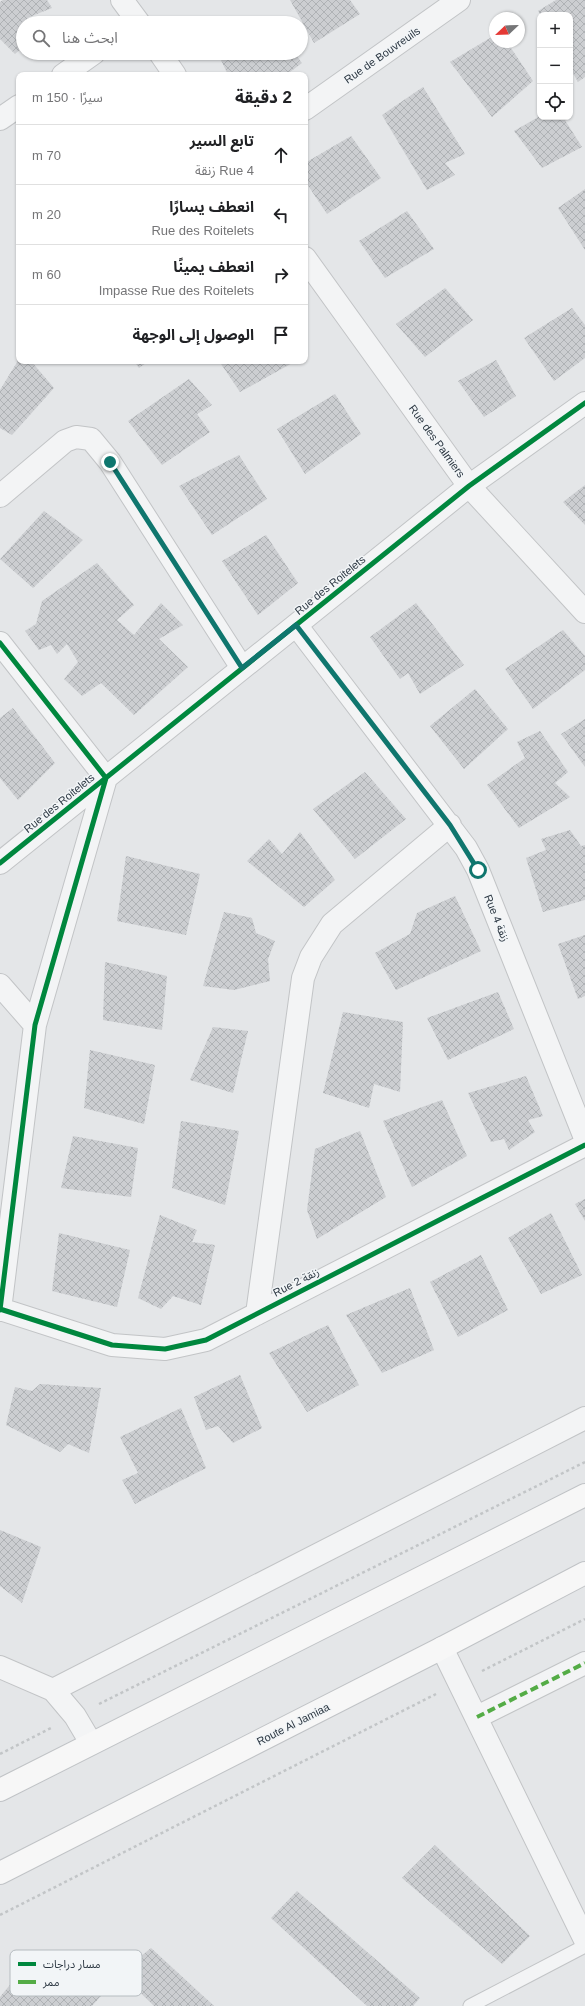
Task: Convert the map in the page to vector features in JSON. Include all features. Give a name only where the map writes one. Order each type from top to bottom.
[{"type":"main road","points":[[0,1790],[585,1496]]},
{"type":"main road","name":"Route Al Jamiaa","points":[[0,1873],[442,1648],[585,1573]]},
{"type":"street","points":[[122,0],[133,16]]},
{"type":"street","name":"Rue de Bouvreuils","points":[[308,107],[459,0]]},
{"type":"street","points":[[67,72],[84,60]]},
{"type":"street","points":[[165,60],[173,72]]},
{"type":"street","points":[[0,119],[16,108]]},
{"type":"street","name":"Rue des Palmiers","points":[[308,262],[469,486],[585,612]]},
{"type":"street","name":"Rue des Roitelets","points":[[0,864],[469,486],[585,403]]},
{"type":"street","points":[[0,496],[66,441],[76,437],[91,439],[110,462],[242,668]]},
{"type":"street","name":"Rue 4 زنقة","points":[[296,625],[450,825],[478,870],[585,1138]]},
{"type":"street","points":[[0,643],[106,778],[35,1025],[0,1310]]},
{"type":"street","points":[[257,1314],[303,978],[311,957],[332,924],[450,825]]},
{"type":"street","points":[[0,985],[35,1025]]},
{"type":"street","name":"Rue 2 زنقة","points":[[0,1310],[112,1345],[165,1349],[206,1340],[585,1145]]},
{"type":"street","points":[[53,1690],[585,1418]]},
{"type":"street","points":[[442,1648],[460,1682],[585,1940]]},
{"type":"street","points":[[477,1717],[585,1663]]},
{"type":"street","points":[[0,1667],[53,1690],[75,1716],[91,1743]]},
{"type":"lane","points":[[470,2006],[585,1946]]},
{"type":"path","points":[[0,1754],[585,1462]]},
{"type":"path","points":[[0,1915],[585,1619]]},
{"type":"building","points":[[3,0],[47,0],[52,8],[32,16],[16,16],[15,54],[0,39],[0,2]]},
{"type":"building","points":[[290,0],[350,0],[360,14],[314,43],[308,32],[308,16],[299,16]]},
{"type":"building","points":[[556,0],[585,0],[585,77],[578,82],[573,73],[573,12],[538,11]]},
{"type":"building","points":[[489,39],[489,48],[511,48],[533,81],[492,117],[450,62]]},
{"type":"building","points":[[221,60],[300,60],[302,63],[290,72],[227,72]]},
{"type":"building","points":[[423,87],[465,154],[445,163],[455,175],[427,190],[382,115]]},
{"type":"building","points":[[537,118],[537,120],[565,120],[582,147],[542,168],[514,131]]},
{"type":"building","points":[[351,136],[381,178],[327,214],[308,186],[308,161]]},
{"type":"building","points":[[585,189],[585,250],[558,208]]},
{"type":"building","points":[[407,211],[434,249],[385,278],[359,241]]},
{"type":"building","points":[[445,288],[473,320],[425,357],[396,324]]},
{"type":"building","points":[[572,308],[585,325],[585,358],[554,381],[524,338]]},
{"type":"building","points":[[496,360],[516,396],[484,417],[458,381]]},
{"type":"building","points":[[16,364],[34,364],[54,388],[12,435],[0,428],[0,390]]},
{"type":"building","points":[[136,364],[145,364],[139,368]]},
{"type":"building","points":[[221,364],[291,364],[240,392]]},
{"type":"building","points":[[189,379],[212,405],[197,414],[210,432],[162,465],[128,421]]},
{"type":"building","points":[[335,394],[361,434],[305,474],[277,429]]},
{"type":"building","points":[[239,455],[267,499],[212,535],[179,486]]},
{"type":"building","points":[[585,485],[585,525],[563,502]]},
{"type":"building","points":[[44,511],[83,540],[33,588],[0,559]]},
{"type":"building","points":[[266,535],[298,583],[258,615],[222,561]]},
{"type":"building","points":[[97,563],[134,605],[117,620],[134,635],[161,603],[183,625],[159,639],[188,667],[134,715],[101,683],[82,696],[64,679],[78,662],[67,644],[57,654],[51,645],[39,650],[25,631],[36,624],[42,601]]},
{"type":"building","points":[[416,603],[464,665],[420,694],[408,673],[400,679],[370,637]]},
{"type":"building","points":[[563,630],[585,656],[585,670],[533,709],[505,669]]},
{"type":"building","points":[[475,689],[508,729],[464,769],[430,726]]},
{"type":"building","points":[[13,708],[55,763],[18,800],[0,778],[0,718]]},
{"type":"building","points":[[585,719],[585,767],[561,734]]},
{"type":"building","points":[[540,731],[568,772],[555,783],[570,797],[519,828],[487,785],[525,758],[517,742]]},
{"type":"building","points":[[365,772],[406,819],[355,859],[313,809]]},
{"type":"building","points":[[570,830],[581,846],[585,845],[585,900],[543,912],[526,858],[546,850],[541,839]]},
{"type":"building","points":[[300,832],[335,880],[304,907],[247,861],[269,839],[282,854]]},
{"type":"building","points":[[126,856],[200,874],[186,935],[117,921]]},
{"type":"building","points":[[455,896],[481,951],[396,990],[375,953],[410,934],[417,913]]},
{"type":"building","points":[[224,912],[252,918],[256,933],[275,941],[268,959],[270,981],[234,990],[203,986]]},
{"type":"building","points":[[585,935],[585,996],[578,999],[558,944]]},
{"type":"building","points":[[105,962],[167,976],[162,1030],[103,1020]]},
{"type":"building","points":[[498,992],[514,1029],[448,1060],[427,1018]]},
{"type":"building","points":[[343,1012],[403,1022],[400,1092],[374,1084],[369,1108],[323,1093]]},
{"type":"building","points":[[213,1027],[248,1031],[233,1093],[190,1080]]},
{"type":"building","points":[[90,1050],[155,1065],[144,1124],[84,1108]]},
{"type":"building","points":[[526,1076],[543,1116],[528,1120],[535,1132],[509,1150],[504,1139],[491,1142],[468,1093]]},
{"type":"building","points":[[442,1100],[467,1156],[412,1187],[383,1121]]},
{"type":"building","points":[[181,1121],[239,1131],[225,1205],[172,1188]]},
{"type":"building","points":[[360,1131],[386,1197],[317,1239],[307,1210],[315,1149]]},
{"type":"building","points":[[73,1136],[138,1148],[131,1197],[61,1188]]},
{"type":"building","points":[[585,1199],[585,1221],[575,1204]]},
{"type":"building","points":[[551,1213],[582,1275],[541,1294],[508,1238]]},
{"type":"building","points":[[160,1215],[197,1230],[192,1242],[215,1245],[201,1305],[173,1296],[161,1309],[138,1298]]},
{"type":"building","points":[[59,1233],[130,1250],[117,1307],[52,1291]]},
{"type":"building","points":[[481,1255],[508,1310],[458,1337],[430,1282]]},
{"type":"building","points":[[410,1288],[434,1350],[382,1373],[346,1315]]},
{"type":"building","points":[[328,1325],[359,1385],[307,1412],[269,1353]]},
{"type":"building","points":[[240,1375],[262,1428],[233,1443],[218,1426],[206,1430],[194,1397]]},
{"type":"building","points":[[40,1384],[101,1388],[89,1453],[68,1444],[60,1452],[6,1425],[15,1387],[32,1391]]},
{"type":"building","points":[[181,1408],[206,1468],[135,1504],[122,1480],[138,1473],[120,1437]]},
{"type":"building","points":[[0,1530],[41,1547],[22,1603],[0,1586]]},
{"type":"building","points":[[435,1845],[530,1936],[502,1964],[402,1878]]},
{"type":"building","points":[[297,1891],[420,1998],[413,2006],[367,2006],[271,1918]]},
{"type":"building","points":[[151,1948],[214,2006],[154,2006],[142,1994],[142,1955]]},
{"type":"building","points":[[10,1985],[10,1996],[101,1996],[92,2006],[0,2006],[0,1997]]},
{"type":"marked path","points":[[477,1717],[585,1663]]},
{"type":"cycle path","points":[[0,863],[469,486],[585,403]]},
{"type":"cycle path","points":[[0,643],[106,778],[35,1025],[0,1310]]},
{"type":"cycle path","points":[[0,1309],[112,1345],[165,1349],[206,1340],[585,1145]]},
{"type":"route","points":[[110,462],[242,668],[296,625],[450,825],[466,848],[478,870]]}]
